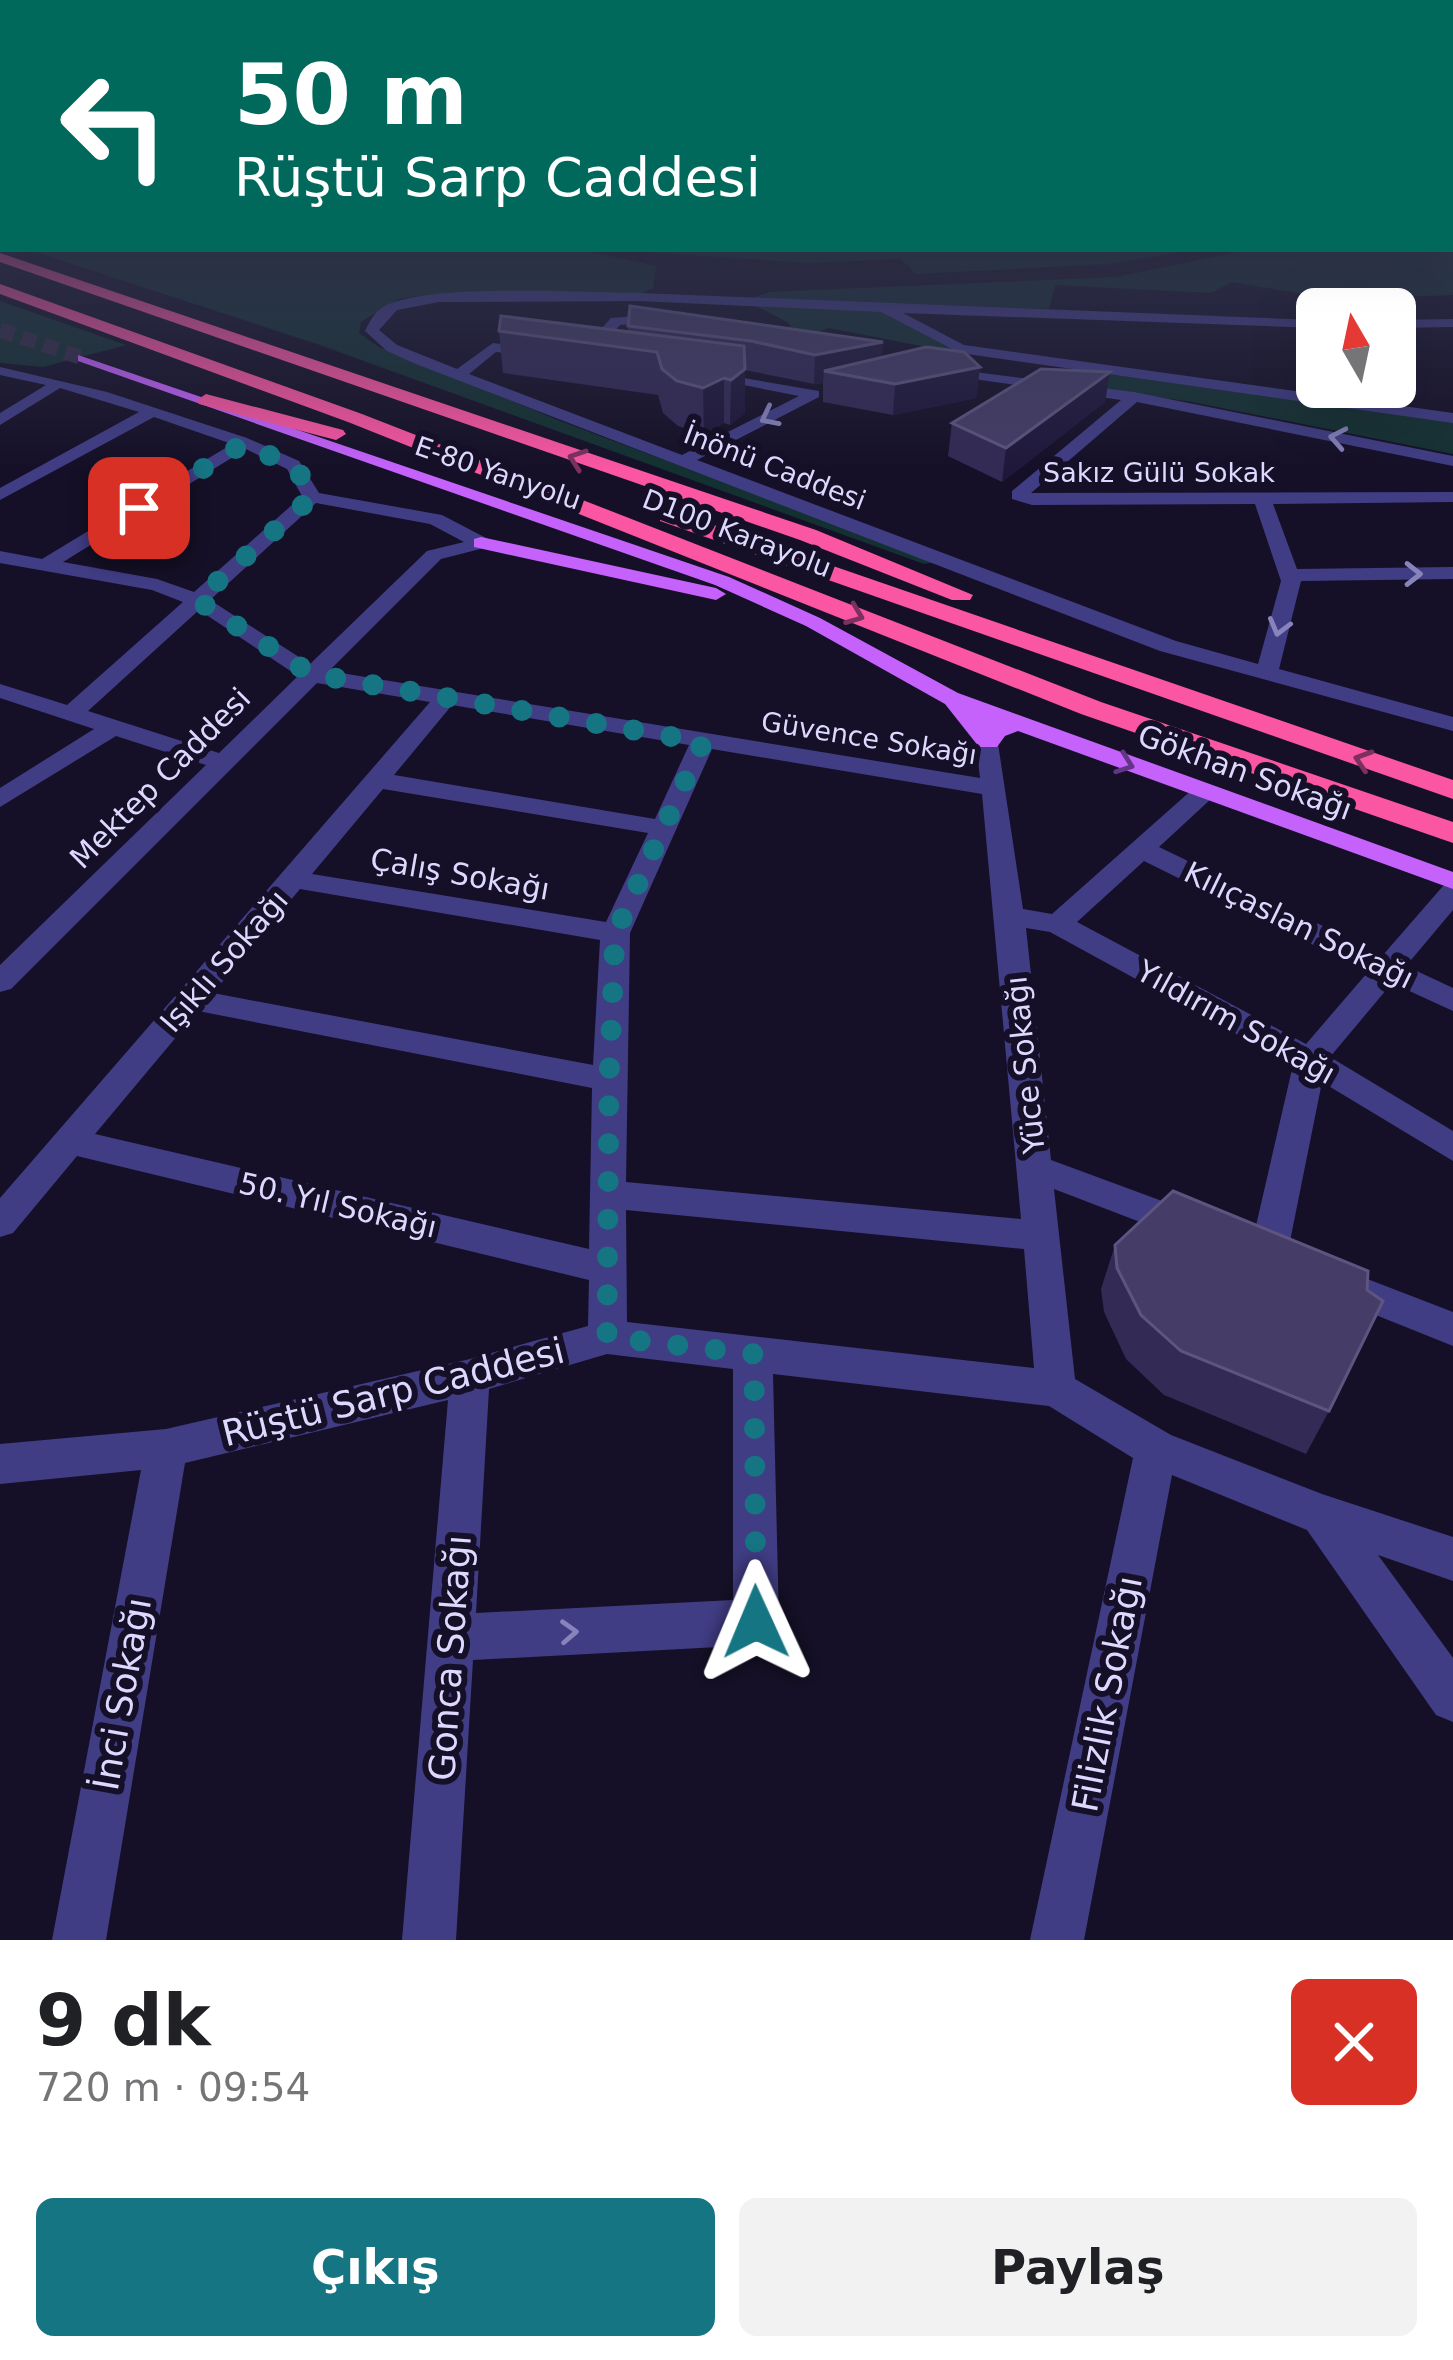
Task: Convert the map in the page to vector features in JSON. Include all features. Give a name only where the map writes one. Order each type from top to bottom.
[{"type":"highway","name":"D100 Karayolu","points":[[0,289],[355,418],[1091,708],[1448,831]]},
{"type":"highway","name":"D100 Karayolu","points":[[43,289],[355,398],[691,524],[1453,790]]},
{"type":"highway","points":[[91,289],[808,535],[1103,652],[1273,730]]},
{"type":"highway","points":[[141,306],[355,398]]},
{"type":"highway","points":[[206,400],[592,511]]},
{"type":"main road","name":"E-80 Yanyolu","points":[[83,358],[722,580],[802,617],[950,698],[1002,733]]},
{"type":"main road","points":[[616,542],[668,573],[649,580]]},
{"type":"main road","points":[[481,543],[739,598],[802,617]]},
{"type":"main road","name":"Gökhan Sokağı","points":[[1002,733],[1203,793],[1453,881]]},
{"type":"street","name":"İnönü Caddesi","points":[[886,309],[659,297],[439,298],[393,308],[372,331],[392,348],[1013,589],[1265,676],[1453,724]]},
{"type":"street","points":[[886,309],[1296,323]]},
{"type":"street","points":[[886,309],[961,349],[1453,418]]},
{"type":"street","points":[[583,358],[616,321],[636,320],[648,329],[679,335]]},
{"type":"street","points":[[1416,323],[1453,323]]},
{"type":"street","points":[[460,375],[493,346],[604,361]]},
{"type":"street","points":[[0,370],[151,412],[243,444],[296,467],[312,497]]},
{"type":"street","points":[[916,370],[1134,397],[1453,461]]},
{"type":"street","points":[[687,371],[814,394]]},
{"type":"street","points":[[0,420],[57,385]]},
{"type":"street","points":[[683,461],[814,394],[835,390]]},
{"type":"street","name":"Sakız Gülü Sokak","points":[[1134,397],[1018,495],[1032,500],[1453,497]]},
{"type":"street","points":[[0,495],[151,412]]},
{"type":"street","points":[[47,564],[243,444]]},
{"type":"street","points":[[312,497],[435,519],[481,543]]},
{"type":"street","points":[[70,715],[312,497]]},
{"type":"street","points":[[1262,498],[1290,575],[1265,676]]},
{"type":"street","name":"Mektep Caddesi","points":[[0,982],[434,555],[450,547],[481,543]]},
{"type":"street","points":[[0,557],[157,585],[197,600],[311,674]]},
{"type":"street","points":[[1290,575],[1453,573]]},
{"type":"street","name":"Güvence Sokağı","points":[[311,674],[992,788]]},
{"type":"street","points":[[0,691],[223,762]]},
{"type":"street","name":"Işıklı Sokağı","points":[[0,1223],[446,698]]},
{"type":"street","points":[[0,799],[110,729]]},
{"type":"street","name":"Yüce Sokağı","points":[[1002,733],[992,788],[1010,916],[1056,1389]]},
{"type":"street","points":[[607,1337],[615,934],[703,742]]},
{"type":"street","points":[[376,780],[664,828]]},
{"type":"street","points":[[1058,924],[1203,793]]},
{"type":"street","name":"Kılıçaslan Sokağı","points":[[1144,850],[1453,1000]]},
{"type":"street","name":"Çalış Sokağı","points":[[293,879],[615,934]]},
{"type":"street","points":[[1268,1256],[1310,1060],[1453,892]]},
{"type":"street","name":"Yıldırım Sokağı","points":[[1010,916],[1058,924],[1310,1060],[1453,1148]]},
{"type":"street","points":[[191,999],[609,1079]]},
{"type":"street","name":"50. Yıl Sokağı","points":[[68,1141],[608,1269]]},
{"type":"street","points":[[1036,1168],[1453,1329]]},
{"type":"street","points":[[608,1194],[1042,1236]]},
{"type":"street","name":"Rüştü Sarp Caddesi","points":[[0,1464],[166,1448],[470,1377],[607,1337],[1056,1389],[1156,1449],[1322,1515],[1453,1559]]},
{"type":"street","points":[[452,1637],[756,1622],[754,1354]]},
{"type":"street","name":"Gonca Sokağı","points":[[429,1940],[470,1377]]},
{"type":"street","name":"İnci Sokağı","points":[[79,1940],[166,1448]]},
{"type":"street","name":"Filizlik Sokağı","points":[[1057,1940],[1156,1449]]},
{"type":"street","points":[[1322,1515],[1453,1698]]},
{"type":"green space","points":[[147,289],[652,289],[634,296],[426,295],[399,299],[361,322],[359,333],[379,347],[558,420],[936,562],[924,564],[317,344]]},
{"type":"green space","points":[[850,289],[1054,289],[1049,309],[752,298],[770,292]]},
{"type":"green space","points":[[1124,289],[1219,289],[1211,293]]},
{"type":"green space","points":[[1416,289],[1453,289],[1453,295],[1416,296]]},
{"type":"green space","points":[[0,301],[126,345],[43,367],[0,363]]},
{"type":"green space","points":[[754,305],[883,312],[968,355],[828,328],[801,339],[787,322]]},
{"type":"green space","points":[[1070,369],[1296,400],[1296,408],[1357,408],[1453,421],[1453,454],[1192,402],[1042,380]]},
{"type":"building","points":[[630,306],[883,342],[815,355],[751,341],[628,326]]},
{"type":"building","points":[[501,316],[744,346],[745,369],[731,380],[724,378],[703,388],[677,381],[662,369],[657,352],[499,331]]},
{"type":"building","points":[[926,347],[964,352],[980,367],[895,384],[824,371]]},
{"type":"building","points":[[1041,369],[1110,372],[1006,448],[952,423]]},
{"type":"building","points":[[1173,1191],[1368,1271],[1367,1290],[1383,1301],[1329,1411],[1181,1351],[1141,1315],[1117,1268],[1115,1245]]},
{"type":"tunnel","points":[[0,330],[83,358]]},
{"type":"route","points":[[139,508],[243,444],[296,467],[312,497],[197,600],[311,674],[703,742],[615,934],[607,1337],[754,1354],[756,1622]]}]
